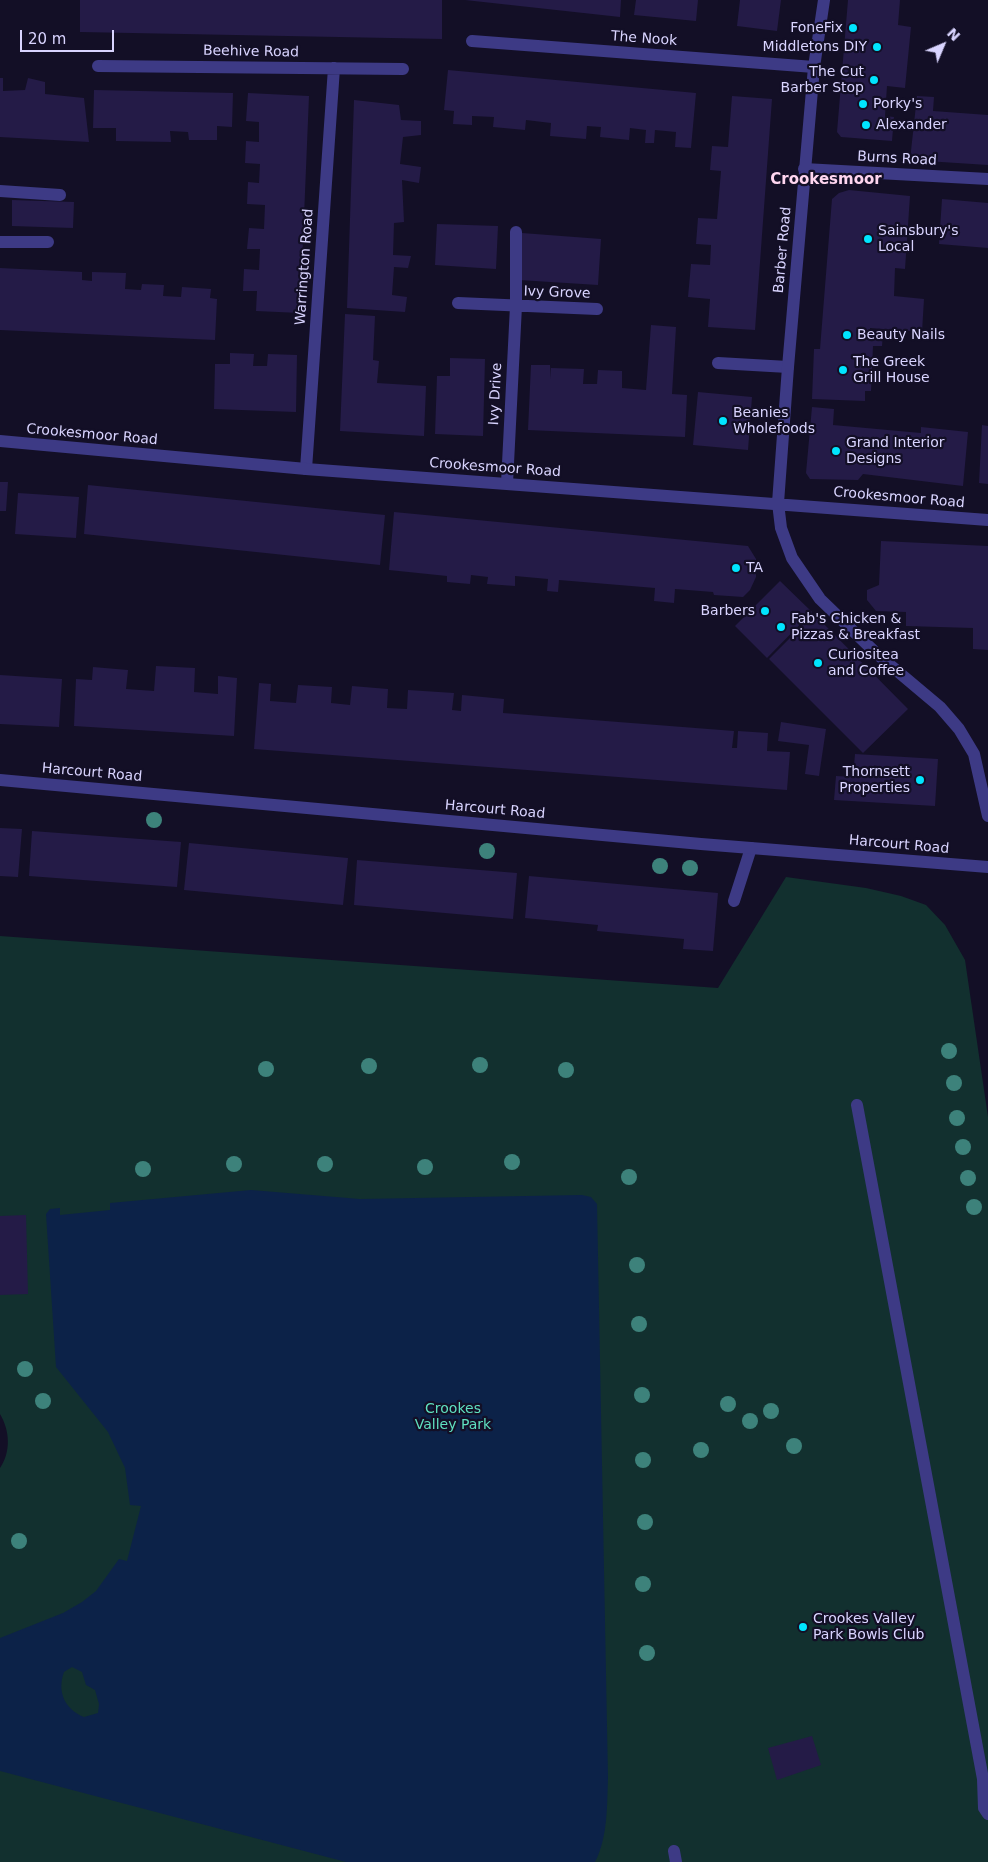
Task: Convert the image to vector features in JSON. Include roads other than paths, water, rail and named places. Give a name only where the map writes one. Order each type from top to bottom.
[{"type":"street","name":"Barber Road","points":[[824,0],[814,67],[804,169],[778,503],[781,528],[792,558],[810,588],[877,654],[940,707],[959,728],[974,754],[988,816]]},
{"type":"street","name":"The Nook","points":[[472,41],[814,67]]},
{"type":"street","name":"Beehive Road","points":[[98,66],[403,69]]},
{"type":"street","name":"Warrington Road","points":[[306,469],[334,68]]},
{"type":"street","name":"Burns Road","points":[[804,169],[988,179]]},
{"type":"street","points":[[0,191],[60,195]]},
{"type":"street","name":"Ivy Drive","points":[[507,483],[516,306],[516,232]]},
{"type":"street","points":[[0,242],[48,242]]},
{"type":"street","points":[[458,303],[516,306]]},
{"type":"street","name":"Ivy Grove","points":[[516,306],[597,309]]},
{"type":"street","points":[[718,363],[788,367]]},
{"type":"street","name":"Crookesmoor Road","points":[[0,442],[306,469],[988,520]]},
{"type":"street","name":"Harcourt Road","points":[[0,780],[751,848],[988,867]]},
{"type":"street","points":[[734,901],[751,848]]},
{"type":"street","points":[[857,1105],[983,1779],[984,1808],[988,1814]]},
{"type":"water","points":[[251,1190],[360,1199],[582,1195],[591,1197],[597,1204],[608,1778],[605,1832],[595,1862],[346,1862],[0,1771],[0,1638],[63,1613],[96,1591],[119,1559],[127,1561],[141,1506],[130,1505],[125,1468],[108,1432],[56,1367],[46,1214],[50,1209],[60,1208],[60,1215],[110,1210],[110,1203]],"holes":[[[72,1667],[82,1672],[86,1685],[95,1690],[99,1704],[98,1713],[84,1717],[77,1714],[67,1704],[61,1686],[64,1672]]]},
{"type":"place","name":"FoneFix","points":[[853,28]]},
{"type":"place","name":"Middletons DIY","points":[[877,47]]},
{"type":"place","name":"The Cut Barber Stop","points":[[874,80]]},
{"type":"place","name":"Porky's","points":[[863,104]]},
{"type":"place","name":"Alexander","points":[[866,125]]},
{"type":"place","name":"Sainsbury's Local","points":[[868,239]]},
{"type":"place","name":"Beauty Nails","points":[[847,335]]},
{"type":"place","name":"The Greek Grill House","points":[[843,370]]},
{"type":"place","name":"Beanies Wholefoods","points":[[723,421]]},
{"type":"place","name":"Grand Interior Designs","points":[[836,451]]},
{"type":"place","name":"TA","points":[[736,568]]},
{"type":"place","name":"Barbers","points":[[765,611]]},
{"type":"place","name":"Fab's Chicken & Pizzas & Breakfast","points":[[781,627]]},
{"type":"place","name":"Curiositea and Coffee","points":[[818,663]]},
{"type":"place","name":"Thornsett Properties","points":[[920,780]]},
{"type":"place","name":"Crookes Valley Park Bowls Club","points":[[803,1627]]},
{"type":"district","name":"Crookesmoor","points":[[826,180]]},
{"type":"park label","name":"Crookes Valley Park","points":[[453,1418]]}]
